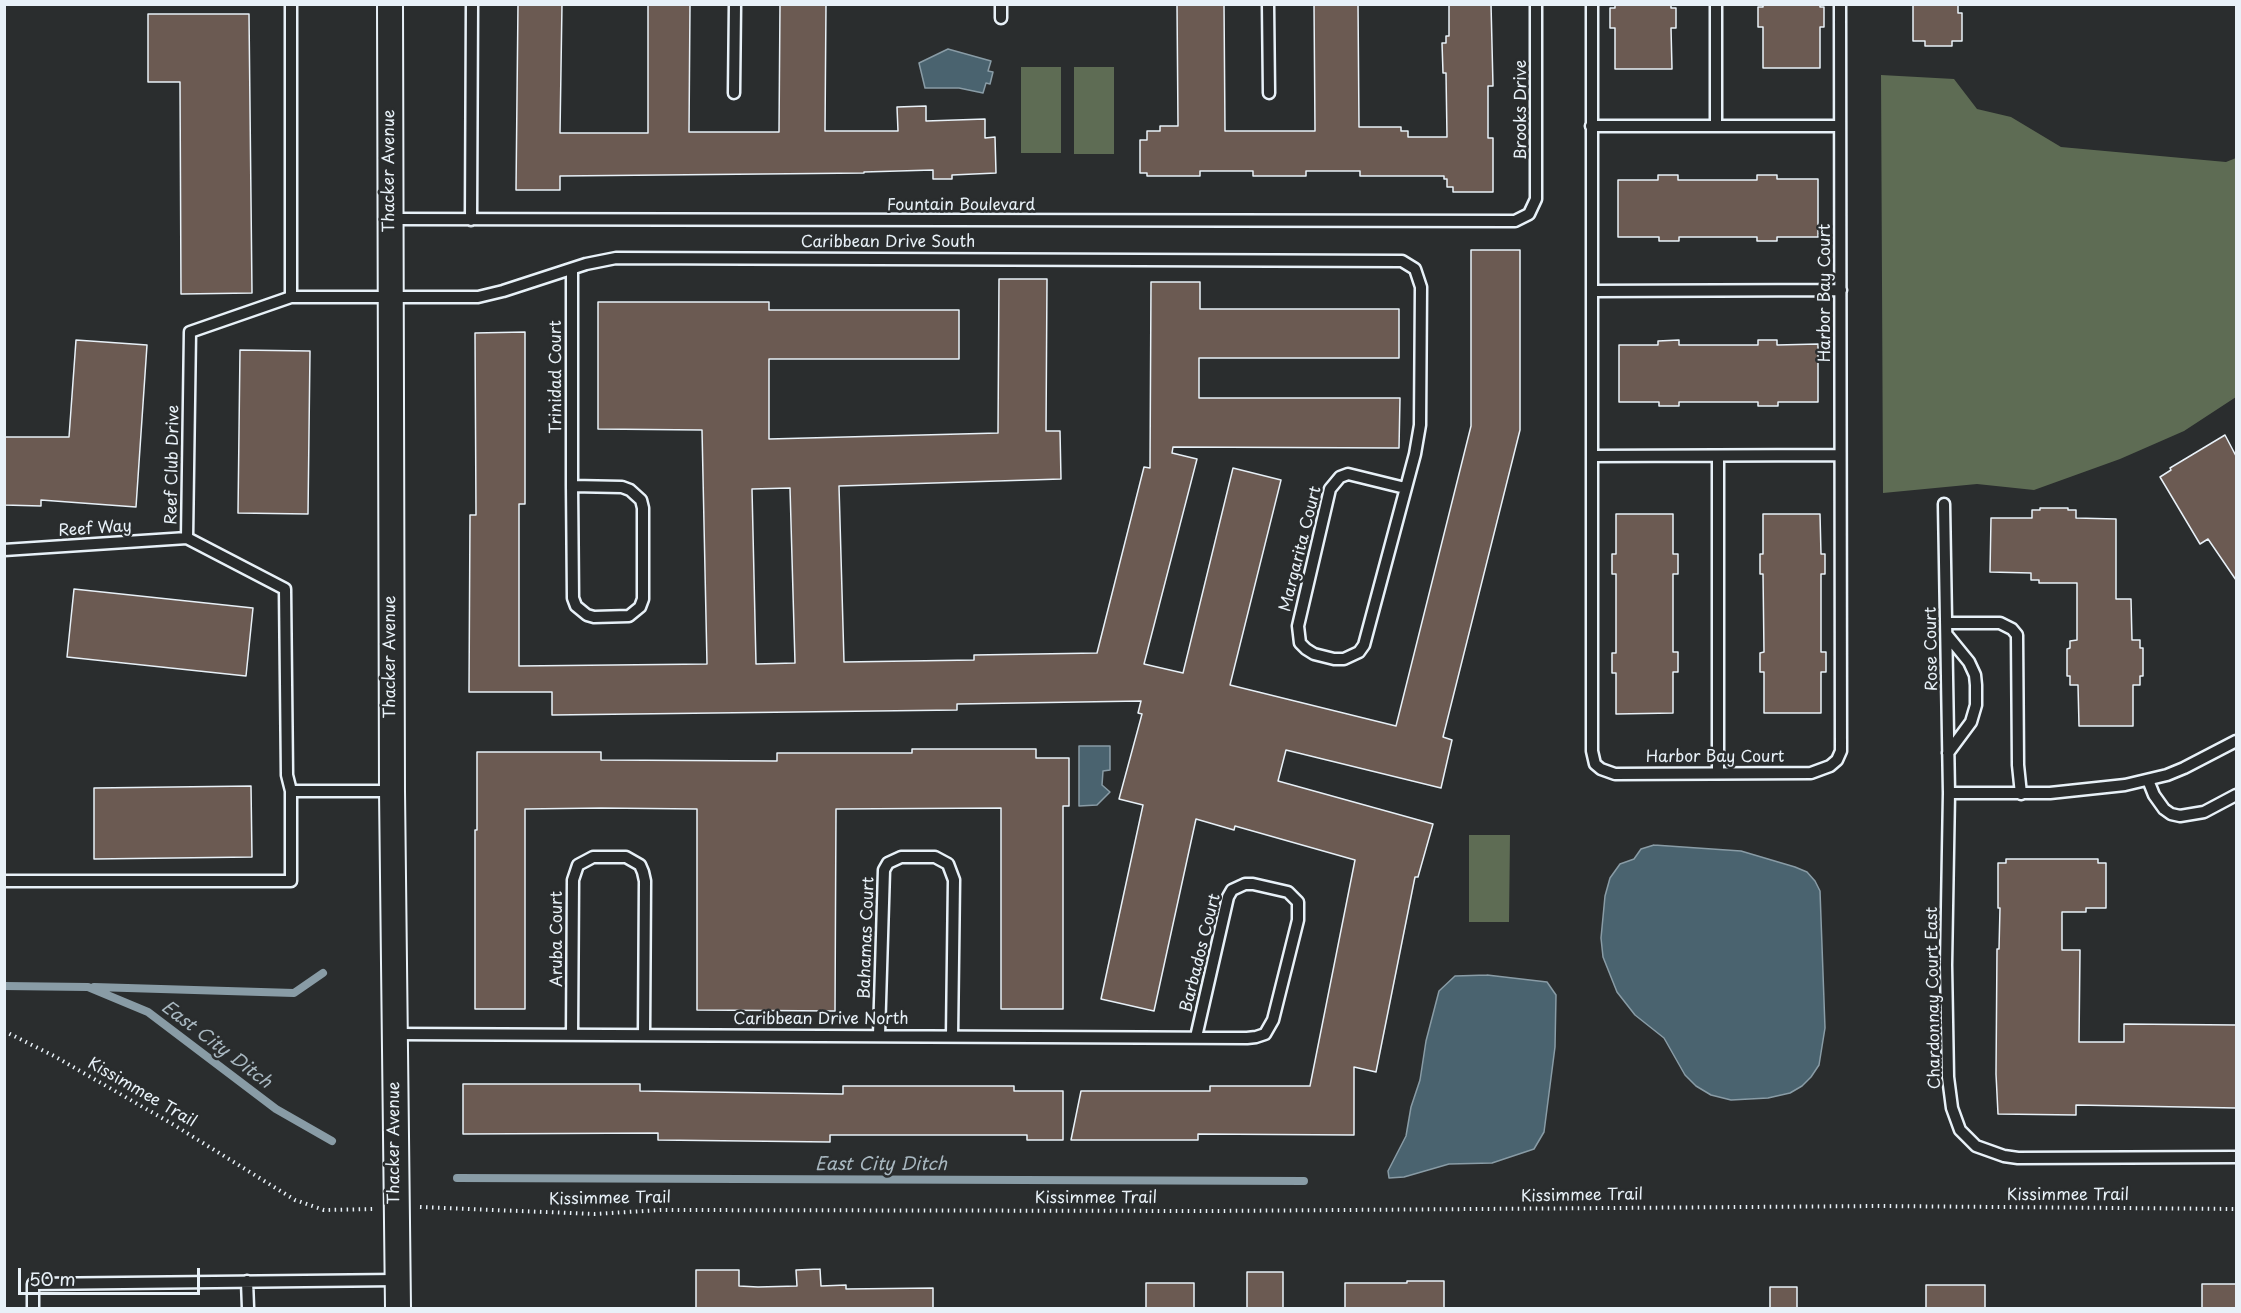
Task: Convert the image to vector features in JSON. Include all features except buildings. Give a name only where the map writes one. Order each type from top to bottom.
[{"type":"street","name":"Thacker Avenue","points":[[390,4],[392,790],[395,1208],[398,1308]]},
{"type":"lane","points":[[291,4],[291,297]]},
{"type":"lane","points":[[471,220],[472,4]]},
{"type":"lane","points":[[734,93],[735,4]]},
{"type":"lane","points":[[1001,4],[1001,18]]},
{"type":"lane","points":[[1268,4],[1269,93]]},
{"type":"lane","name":"Brooks Drive","points":[[1529,214],[1537,191],[1536,4]]},
{"type":"lane","name":"Harbor Bay Court","points":[[1592,4],[1592,751],[1595,764],[1615,774],[1811,773],[1830,766],[1837,760],[1841,751],[1840,4]]},
{"type":"lane","points":[[1716,4],[1716,126]]},
{"type":"lane","points":[[1592,126],[1840,126]]},
{"type":"lane","name":"Fountain Boulevard","points":[[390,219],[1508,223],[1529,214]]},
{"type":"lane","name":"Caribbean Drive South","points":[[390,298],[478,297],[572,268],[616,258],[1392,260]]},
{"type":"lane","name":"Margarita Court","points":[[1392,260],[1410,264],[1415,269],[1421,287],[1419,425],[1415,454],[1404,488],[1364,645],[1359,652],[1344,659],[1314,654],[1306,650],[1300,643],[1298,626],[1330,489],[1340,477],[1348,474],[1404,488]]},
{"type":"lane","name":"Trinidad Court","points":[[572,268],[572,486],[573,598],[576,606],[587,615],[594,617],[629,616],[636,613],[643,599],[643,508],[641,500],[630,490],[622,487],[572,486]]},
{"type":"lane","points":[[1593,291],[1841,290]]},
{"type":"lane","name":"Reef Club Drive","points":[[4,881],[291,881],[291,791],[287,775],[285,589],[187,538],[190,332],[291,297],[390,298]]},
{"type":"lane","points":[[1592,456],[1840,455]]},
{"type":"lane","points":[[1718,456],[1718,773]]},
{"type":"lane","name":"Rose Court","points":[[1944,504],[1949,793]]},
{"type":"lane","name":"Reef Way","points":[[4,550],[187,538]]},
{"type":"lane","points":[[1946,623],[2000,623],[2012,629],[2017,635],[2018,765],[2021,794]]},
{"type":"lane","points":[[1947,635],[1973,668],[1976,684],[1976,705],[1971,722],[1948,753]]},
{"type":"lane","points":[[1949,793],[2021,794],[2102,789],[2148,780],[2202,761],[2236,741]]},
{"type":"lane","points":[[2148,780],[2154,795],[2164,809],[2180,816],[2204,812],[2236,795]]},
{"type":"lane","points":[[291,791],[392,790]]},
{"type":"lane","name":"Chardonnay Court East","points":[[1949,793],[1946,965],[1948,1077],[1955,1120],[1966,1139],[1989,1152],[2018,1158],[2236,1157]]},
{"type":"lane","name":"Aruba Court","points":[[572,1035],[573,880],[578,865],[593,857],[626,857],[640,865],[645,881],[644,1035]]},
{"type":"lane","name":"Bahamas Court","points":[[879,1035],[884,870],[888,863],[901,857],[935,857],[948,864],[954,880],[952,1036]]},
{"type":"lane","name":"Barbados Court","points":[[1196,1037],[1228,897],[1238,886],[1253,884],[1288,892],[1298,902],[1299,910],[1270,1028],[1265,1034],[1247,1038]]},
{"type":"lane","name":"Caribbean Drive North","points":[[394,1034],[1247,1038]]},
{"type":"lane","points":[[33,1308],[33,1284],[396,1280]]},
{"type":"lane","points":[[247,1281],[248,1308]]},
{"type":"path","name":"Kissimmee Trail","points":[[4,1031],[56,1057],[174,1125],[295,1200],[324,1210],[435,1207],[594,1214],[661,1210],[1222,1211],[1845,1206],[2236,1209]]},
{"type":"green space","points":[[1021,67],[1061,67],[1061,153],[1021,153]]},
{"type":"green space","points":[[1074,67],[1114,67],[1114,154],[1074,154]]},
{"type":"green space","points":[[1881,75],[1954,79],[1977,109],[2011,117],[2061,147],[2226,162],[2236,158],[2236,397],[2184,431],[2120,459],[2034,490],[1977,484],[1883,493]]},
{"type":"green space","points":[[1469,835],[1510,835],[1509,922],[1469,922]]},
{"type":"water","points":[[948,49],[991,61],[988,71],[993,72],[990,84],[986,83],[983,93],[959,88],[925,88],[919,63]]},
{"type":"water","points":[[1079,746],[1110,746],[1110,770],[1103,771],[1102,785],[1110,792],[1097,805],[1079,806]]},
{"type":"water","points":[[1654,845],[1741,851],[1795,867],[1807,872],[1815,881],[1820,891],[1825,1028],[1819,1065],[1802,1086],[1790,1093],[1768,1098],[1731,1100],[1711,1095],[1696,1086],[1685,1075],[1664,1038],[1635,1015],[1617,992],[1603,957],[1601,938],[1605,896],[1610,878],[1620,864],[1634,859],[1641,849]]},
{"type":"water","points":[[1487,975],[1547,982],[1556,995],[1555,1047],[1544,1132],[1534,1149],[1492,1163],[1449,1164],[1404,1177],[1389,1178],[1388,1171],[1406,1136],[1439,991],[1455,976]]},
{"type":"waterway","points":[[94,987],[294,993],[323,973]]},
{"type":"waterway","name":"East City Ditch","points":[[4,986],[88,987],[148,1012],[276,1109],[332,1141]]},
{"type":"waterway","name":"East City Ditch","points":[[457,1178],[1304,1181]]}]
